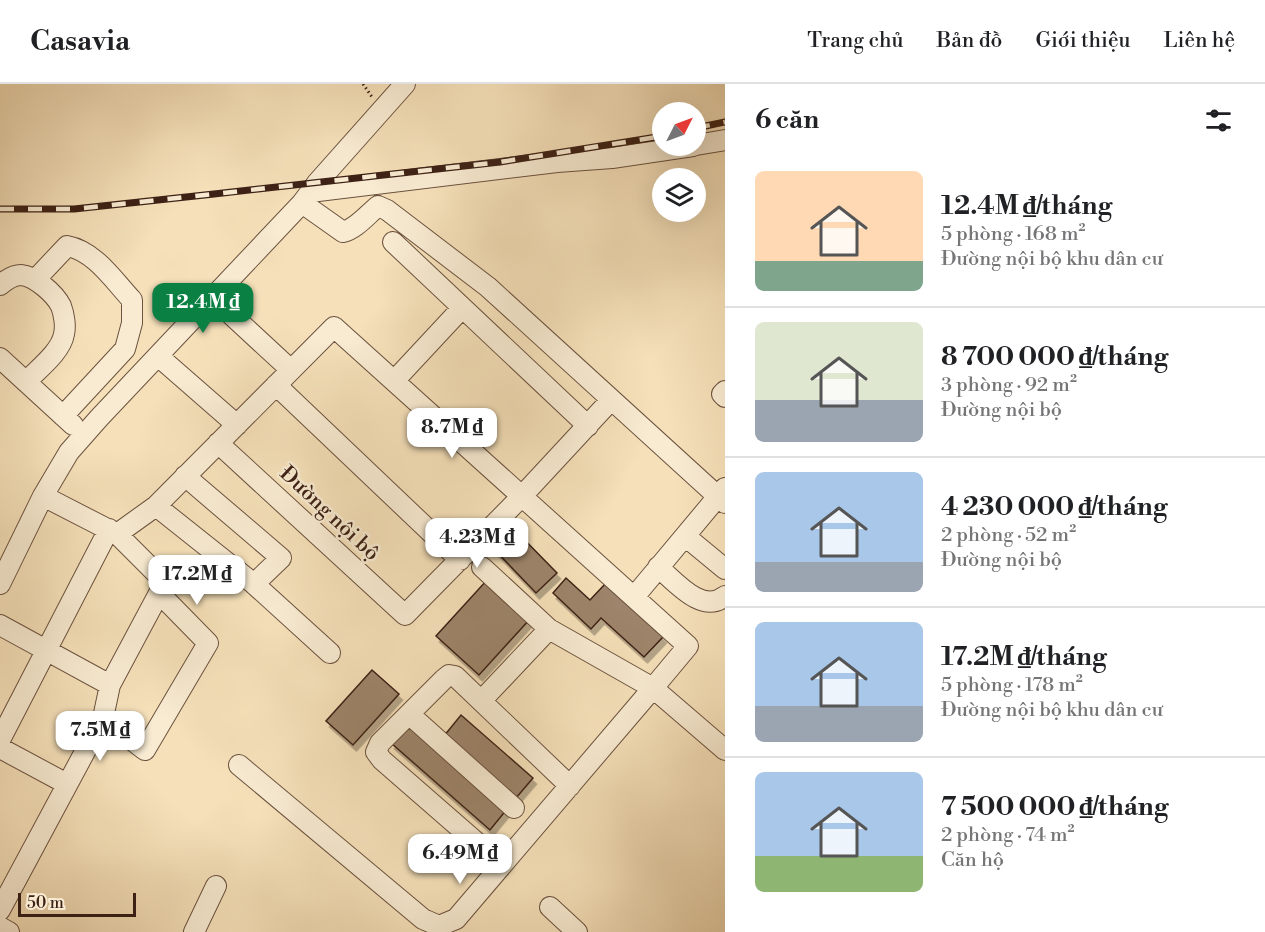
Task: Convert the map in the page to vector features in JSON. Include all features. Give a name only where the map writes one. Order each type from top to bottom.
[{"type":"street","points":[[0,584],[69,452],[306,197],[405,84]]},
{"type":"street","points":[[706,143],[725,140]]},
{"type":"street","points":[[306,197],[536,165],[652,152]]},
{"type":"street","points":[[306,197],[343,232],[358,224],[378,206],[383,207],[488,287],[722,496],[634,597]]},
{"type":"street","points":[[393,242],[588,426]]},
{"type":"street","points":[[35,280],[68,246],[75,247],[84,251],[97,263],[132,300],[132,323],[125,349],[63,416]]},
{"type":"street","points":[[0,285],[14,276],[24,275],[35,280],[60,304],[64,314],[64,333],[61,344],[26,382]]},
{"type":"street","points":[[394,381],[488,287]]},
{"type":"street","points":[[212,297],[291,370]]},
{"type":"street","points":[[0,740],[113,532],[156,506],[334,327],[688,646],[456,920],[439,926],[423,919],[239,765]]},
{"type":"street","points":[[158,356],[237,425]]},
{"type":"street","points":[[0,358],[84,435]]},
{"type":"street","points":[[276,385],[460,560]]},
{"type":"street","points":[[725,391],[722,394],[725,397]]},
{"type":"street","name":"Đường nội bộ","points":[[218,443],[405,615],[612,400]]},
{"type":"street","points":[[185,477],[281,558],[254,584]]},
{"type":"street","points":[[0,910],[7,879],[67,784],[103,718],[110,685],[165,582],[113,532],[44,496]]},
{"type":"street","points":[[156,506],[254,584],[330,653]]},
{"type":"street","points":[[685,536],[725,569]]},
{"type":"street","points":[[482,567],[549,629],[653,688],[725,750]]},
{"type":"street","points":[[658,567],[696,598],[712,602],[725,596]]},
{"type":"street","points":[[103,718],[145,750],[208,644],[160,594]]},
{"type":"street","points":[[0,625],[110,685]]},
{"type":"street","points":[[481,701],[549,629]]},
{"type":"street","points":[[483,848],[382,760],[376,752],[380,743],[449,675],[455,676],[570,786]]},
{"type":"street","points":[[409,714],[514,808]]},
{"type":"street","points":[[0,748],[67,784]]},
{"type":"street","points":[[194,932],[216,886]]},
{"type":"street","points":[[550,907],[577,932]]},
{"type":"street","points":[[0,927],[9,932]]},
{"type":"building","points":[[509,524],[557,573],[536,593],[489,544]]},
{"type":"building","points":[[566,578],[590,600],[605,584],[663,637],[644,657],[601,618],[591,629],[553,593]]},
{"type":"building","points":[[487,580],[530,619],[479,675],[436,636]]},
{"type":"building","points":[[372,670],[399,694],[353,745],[326,721]]},
{"type":"building","points":[[461,715],[533,778],[516,798],[444,736]]},
{"type":"building","points":[[409,723],[507,809],[490,830],[391,743]]},
{"type":"railway","points":[[706,126],[725,122]]},
{"type":"railway","points":[[0,209],[74,209],[214,194],[500,162],[652,138]]}]
